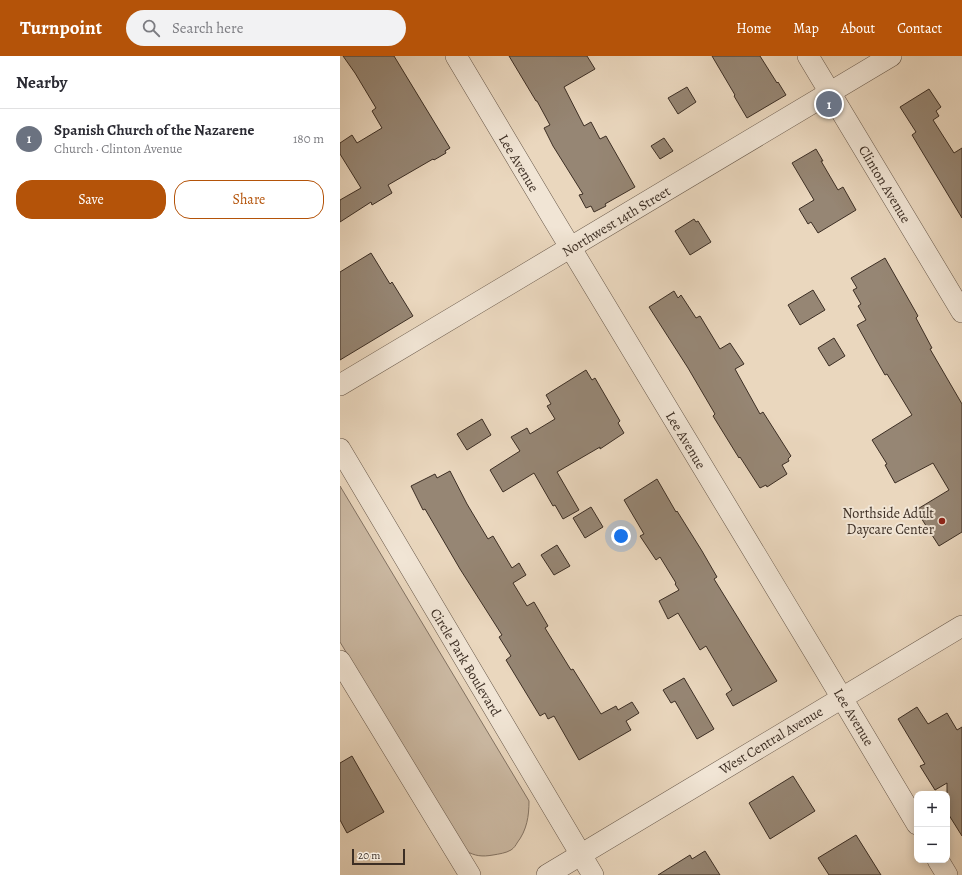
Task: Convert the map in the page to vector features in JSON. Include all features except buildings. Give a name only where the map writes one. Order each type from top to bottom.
[{"type":"street","name":"Lee Avenue","points":[[456,56],[569,248],[914,819]]},
{"type":"street","name":"Clinton Avenue","points":[[808,56],[962,312]]},
{"type":"street","name":"Northwest 14th Street","points":[[340,385],[891,56]]},
{"type":"street","name":"Circle Park Boulevard","points":[[340,449],[593,875]]},
{"type":"street","name":"West Central Avenue","points":[[547,875],[962,626]]},
{"type":"street","points":[[340,661],[470,875]]},
{"type":"street","points":[[940,863],[947,875]]},
{"type":"shaded area","points":[[340,486],[529,801],[529,812],[525,828],[515,846],[505,853],[482,856],[466,851],[340,642]]},
{"type":"place","name":"Spanish Church of the Nazarene","points":[[829,104]]},
{"type":"place","name":"Northside Adult Daycare Center","points":[[942,521]]}]
